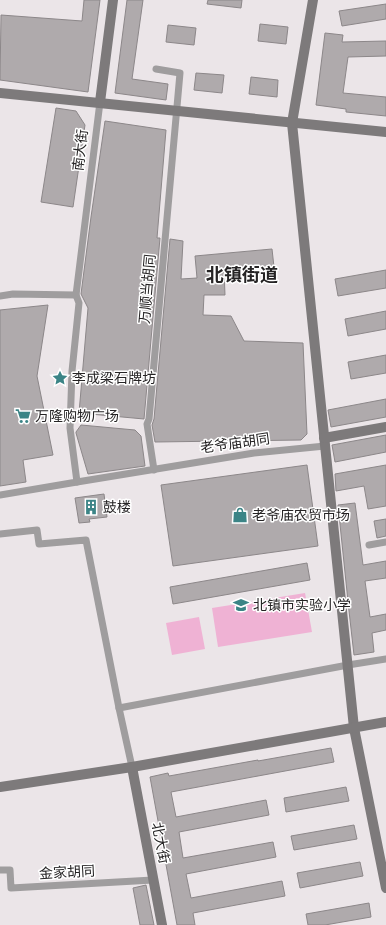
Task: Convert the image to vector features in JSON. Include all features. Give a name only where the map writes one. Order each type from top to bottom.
[{"type":"street","name":"南大街","points":[[77,482],[70,428],[72,371],[79,303],[76,295],[113,0]]},
{"type":"street","points":[[313,0],[292,123],[354,728],[386,888]]},
{"type":"street","name":"万顺当胡同","points":[[151,470],[147,424],[149,419],[180,73],[156,69]]},
{"type":"street","points":[[0,93],[386,132]]},
{"type":"street","points":[[0,296],[13,294],[76,295]]},
{"type":"street","name":"老爷庙胡同","points":[[0,495],[325,442],[386,427]]},
{"type":"street","points":[[0,534],[37,530],[40,544],[86,540],[132,767]]},
{"type":"street","points":[[369,545],[386,542]]},
{"type":"street","points":[[119,708],[386,659]]},
{"type":"street","points":[[0,787],[132,767],[386,722]]},
{"type":"street","name":"北大街","points":[[132,767],[162,925]]},
{"type":"street","name":"金家胡同","points":[[0,870],[10,870],[11,888],[153,880]]},
{"type":"shaded area","points":[[305,593],[312,632],[218,647],[212,608]]},
{"type":"shaded area","points":[[199,617],[205,649],[172,655],[166,623]]},
{"type":"building","points":[[84,0],[100,0],[88,92],[0,80],[1,15],[82,21]]},
{"type":"building","points":[[127,0],[143,0],[132,79],[168,84],[166,100],[115,93]]},
{"type":"building","points":[[208,0],[242,0],[241,8],[207,4]]},
{"type":"building","points":[[386,4],[386,19],[342,26],[339,11]]},
{"type":"building","points":[[260,24],[288,27],[286,44],[258,41]]},
{"type":"building","points":[[168,25],[196,28],[194,45],[166,42]]},
{"type":"building","points":[[325,33],[343,35],[342,42],[386,41],[386,56],[348,57],[343,93],[386,97],[386,116],[346,112],[346,109],[316,105]]},
{"type":"building","points":[[196,73],[224,75],[222,93],[194,90]]},
{"type":"building","points":[[251,77],[278,80],[277,97],[249,94]]},
{"type":"building","points":[[56,108],[76,111],[85,125],[73,207],[41,202]]},
{"type":"building","points":[[105,121],[166,130],[157,238],[160,238],[144,419],[79,413],[88,308],[81,294]]},
{"type":"building","points":[[170,239],[183,241],[181,279],[197,278],[195,256],[272,249],[274,267],[224,271],[225,295],[204,295],[203,315],[231,316],[244,341],[303,343],[307,434],[301,440],[155,442],[152,425],[154,419]]},
{"type":"building","points":[[386,270],[386,288],[338,296],[335,279]]},
{"type":"building","name":"万隆购物广场","points":[[48,305],[37,376],[53,455],[23,460],[26,482],[0,486],[0,310]]},
{"type":"building","points":[[386,311],[386,329],[348,336],[345,319]]},
{"type":"building","points":[[386,355],[386,373],[351,379],[348,362]]},
{"type":"building","points":[[386,399],[386,417],[331,427],[328,410]]},
{"type":"building","points":[[81,425],[135,430],[141,436],[145,466],[88,474],[76,433]]},
{"type":"building","points":[[386,435],[386,452],[335,462],[332,445]]},
{"type":"building","name":"老爷庙农贸市场","points":[[307,465],[318,546],[173,566],[161,485]]},
{"type":"building","points":[[386,465],[386,506],[368,509],[364,486],[336,491],[335,474]]},
{"type":"building","name":"鼓楼","points":[[104,494],[107,517],[89,519],[90,522],[79,523],[75,498]]},
{"type":"building","points":[[355,503],[363,565],[386,561],[386,578],[365,581],[370,617],[386,614],[386,630],[372,633],[374,652],[354,655],[338,505]]},
{"type":"building","points":[[386,519],[386,536],[377,538],[374,521]]},
{"type":"building","points":[[307,563],[310,580],[173,604],[170,587]]},
{"type":"building","points":[[331,748],[334,762],[171,792],[176,817],[266,800],[269,815],[179,832],[183,858],[273,842],[276,857],[186,874],[191,898],[282,881],[285,896],[193,913],[195,925],[177,925],[150,777],[168,773],[169,776]]},
{"type":"building","points":[[346,787],[349,801],[286,812],[284,798]]},
{"type":"building","points":[[354,825],[357,839],[294,850],[291,836]]},
{"type":"building","points":[[360,862],[363,876],[300,888],[297,873]]},
{"type":"building","points":[[146,885],[154,925],[140,925],[133,888]]},
{"type":"building","points":[[369,903],[371,917],[325,925],[308,925],[306,914]]},
{"type":"place","name":"李成梁石牌坊","points":[[60,378]]},
{"type":"place","name":"万隆购物广场","points":[[23,416]]},
{"type":"place","name":"鼓楼","points":[[91,507]]},
{"type":"place","name":"老爷庙农贸市场","points":[[240,515]]},
{"type":"place","name":"北镇市实验小学","points":[[241,605]]},
{"type":"district","name":"北镇街道","points":[[242,275]]}]
